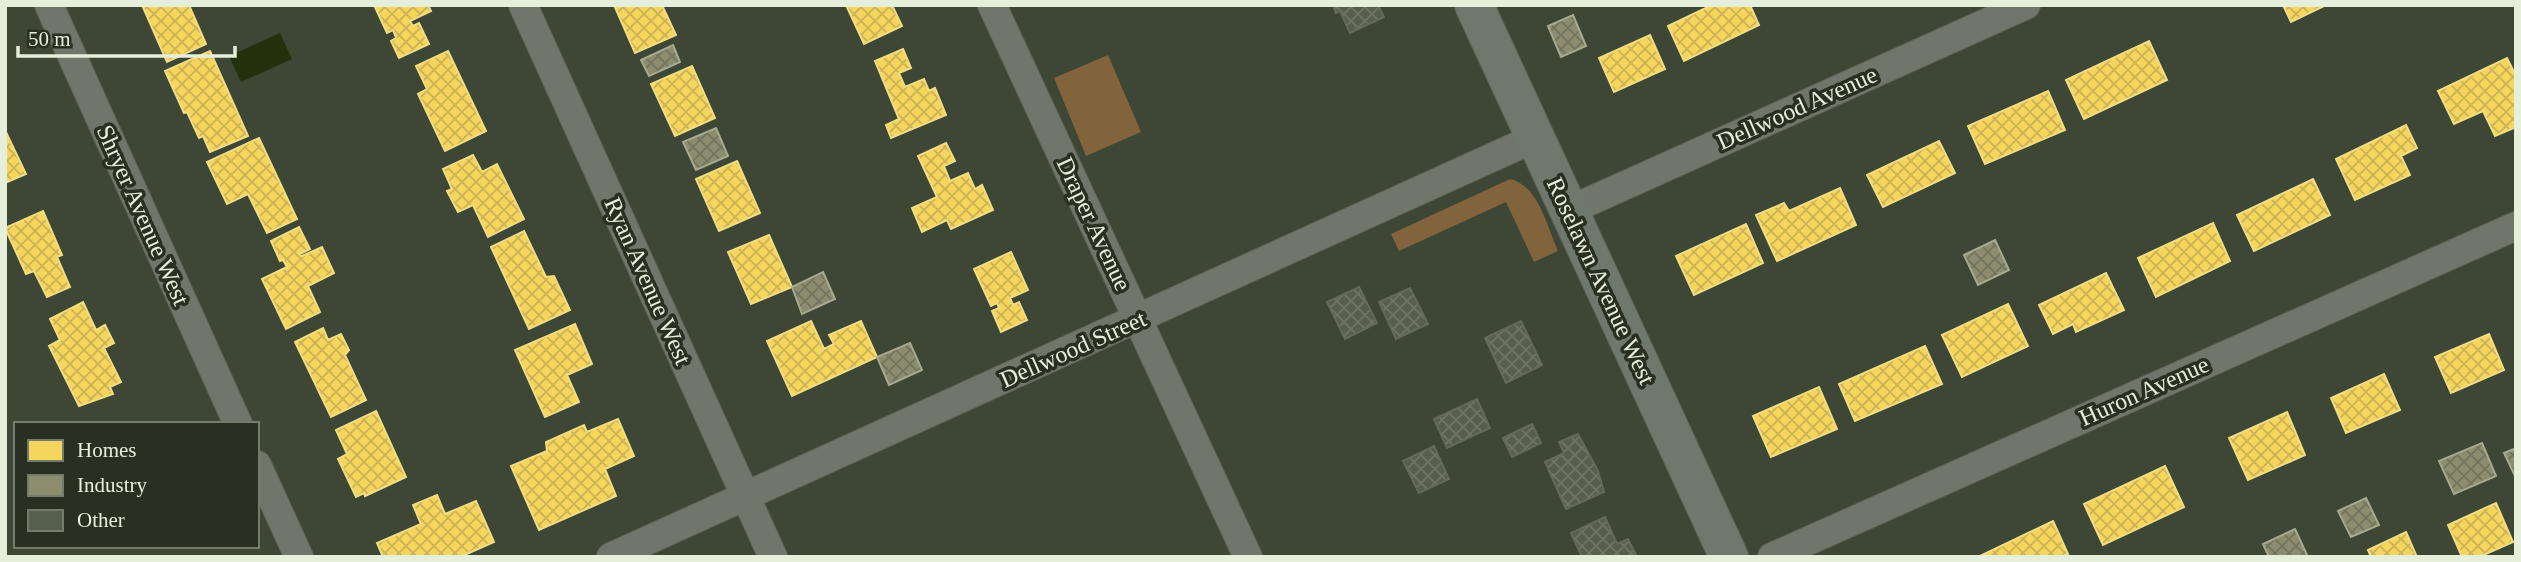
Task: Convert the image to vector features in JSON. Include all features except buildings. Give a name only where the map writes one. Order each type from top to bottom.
[{"type":"street","name":"Shryer Avenue West","points":[[49,5],[237,422]]},
{"type":"street","name":"Ryan Avenue West","points":[[523,5],[773,557]]},
{"type":"street","name":"Draper Avenue","points":[[992,5],[1248,557]]},
{"type":"street","name":"Roselawn Avenue West","points":[[1474,5],[1729,557]]},
{"type":"street","name":"Dellwood Avenue","points":[[1568,211],[2026,5]]},
{"type":"street","name":"Dellwood Street","points":[[611,557],[1535,138]]},
{"type":"street","name":"Huron Avenue","points":[[1772,557],[2516,226]]},
{"type":"street","points":[[259,469],[299,557]]},
{"type":"shaded area","points":[[280,33],[292,59],[241,82],[229,56]]},
{"type":"shaded area","points":[[1108,55],[1141,132],[1086,156],[1054,78]]},
{"type":"shaded area","points":[[1510,179],[1528,189],[1535,198],[1558,251],[1534,262],[1506,202],[1399,251],[1391,234]]}]
